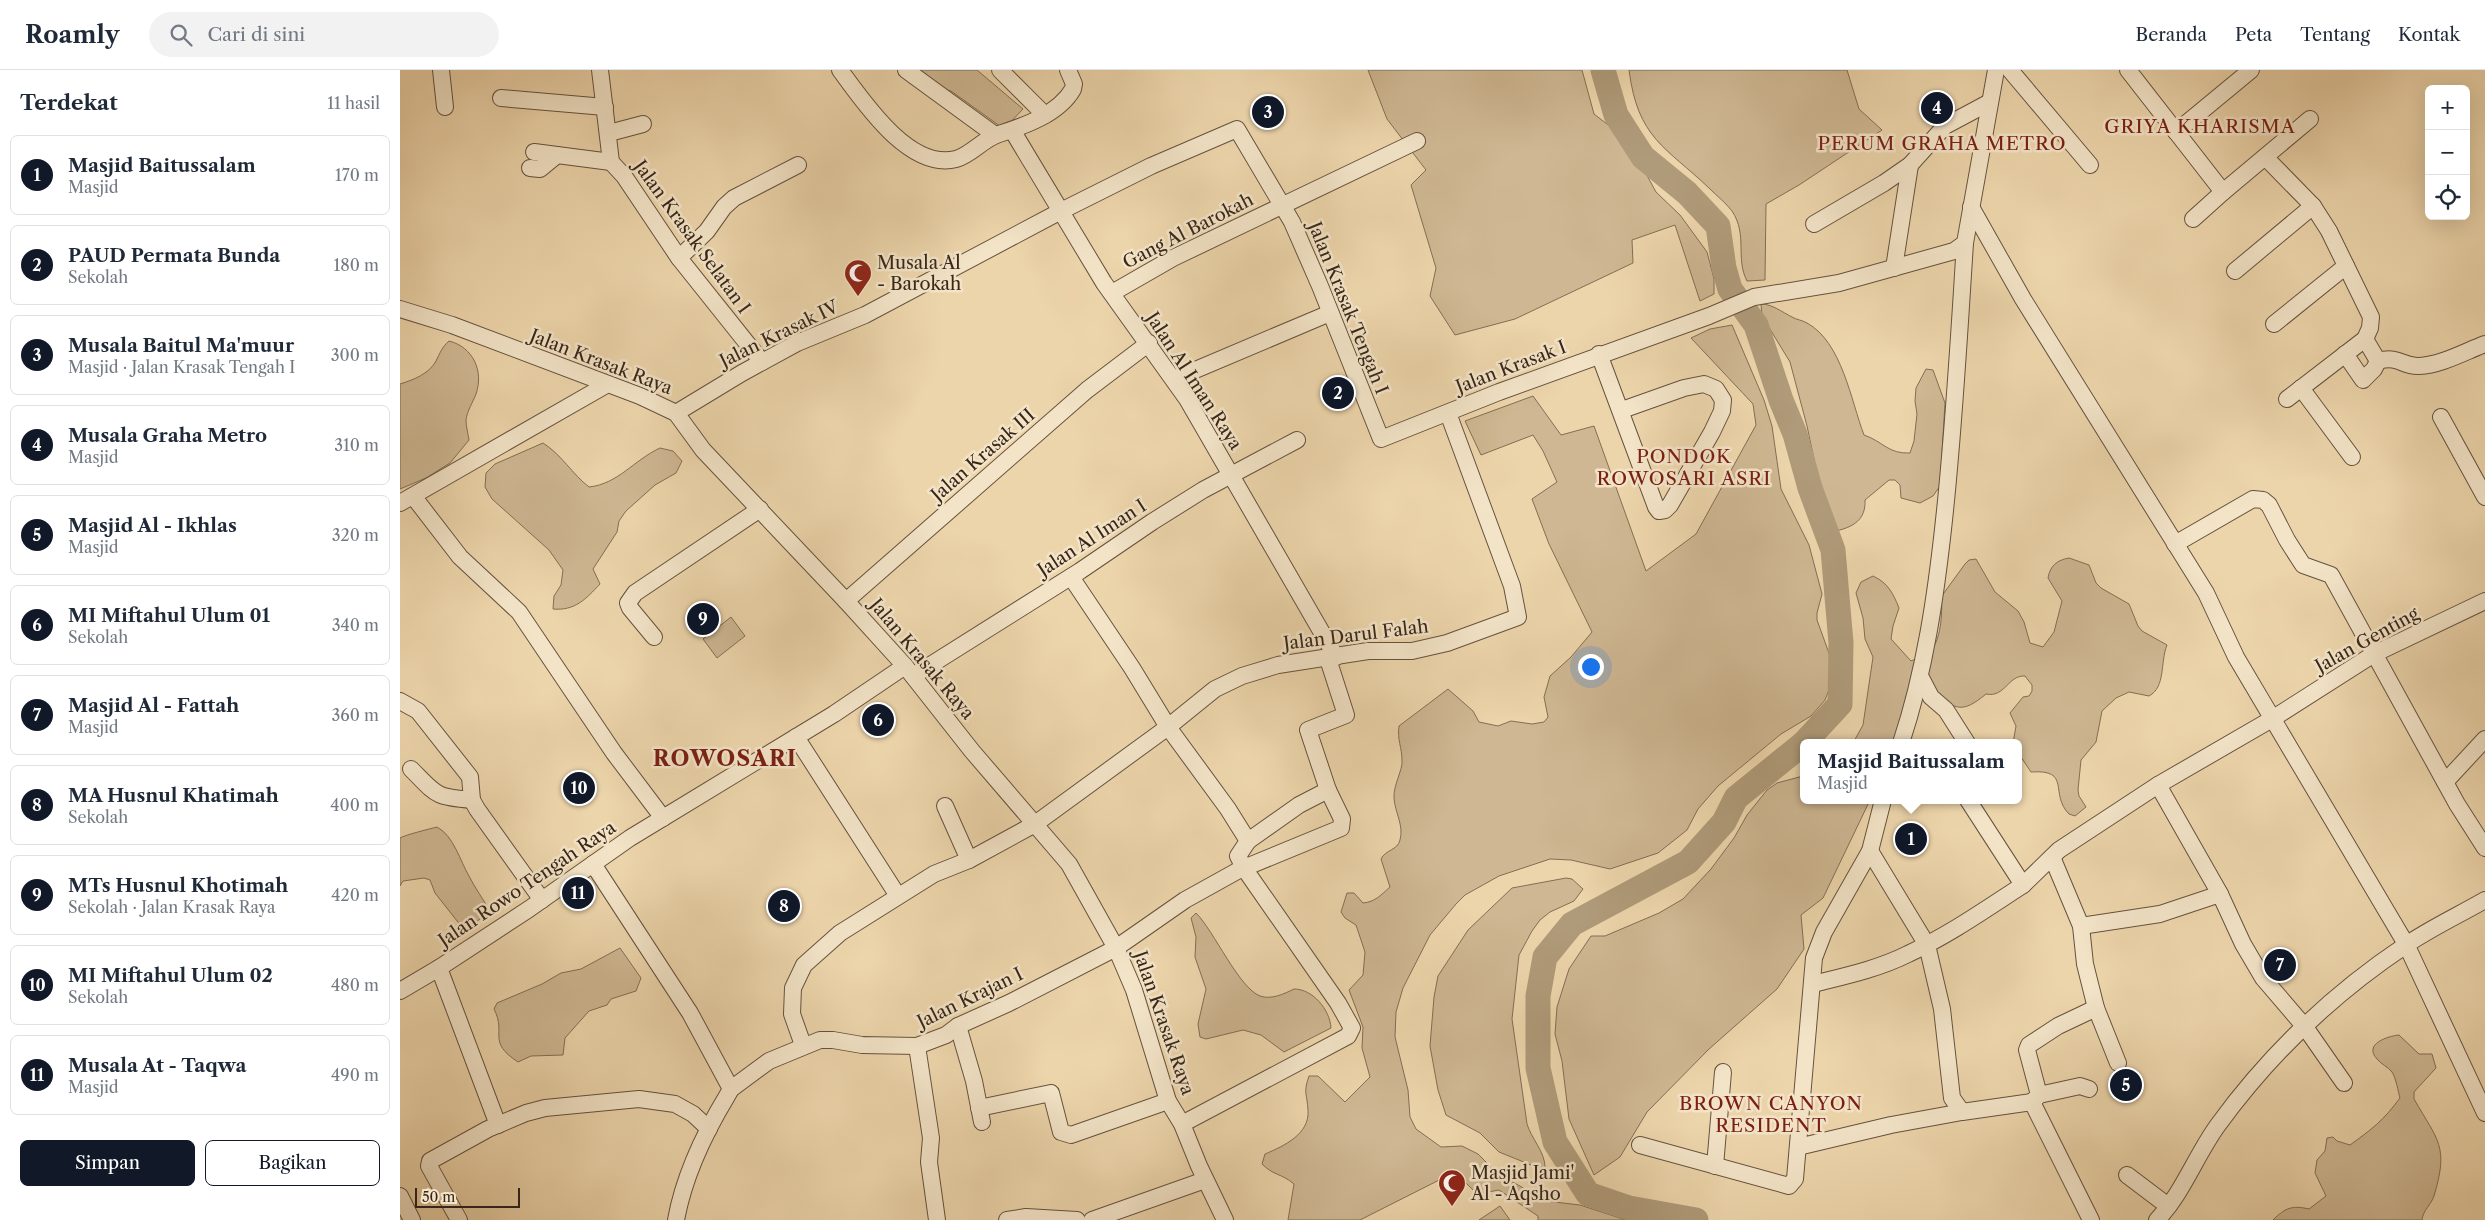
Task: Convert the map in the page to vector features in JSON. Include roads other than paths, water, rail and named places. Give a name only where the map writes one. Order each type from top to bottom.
[{"type":"street","points":[[441,70],[445,107]]},
{"type":"street","name":"Jalan Krasak Selatan I","points":[[600,70],[611,162],[624,176],[678,258],[762,362]]},
{"type":"street","points":[[840,70],[871,112],[905,144],[927,157],[940,160],[956,159],[996,135],[1045,115],[1073,89],[1074,84],[1068,70]]},
{"type":"street","points":[[906,70],[952,101],[996,135]]},
{"type":"street","points":[[1000,70],[1045,115]]},
{"type":"street","points":[[1902,739],[1920,676],[1937,586],[1953,436],[1965,243],[1996,70]]},
{"type":"street","points":[[2010,70],[2090,164]]},
{"type":"street","points":[[2128,70],[2224,192]]},
{"type":"street","points":[[2176,132],[2251,70]]},
{"type":"street","points":[[501,98],[605,107]]},
{"type":"street","points":[[1814,224],[1869,192],[1910,165],[1945,126],[1990,102]]},
{"type":"street","points":[[2193,219],[2310,118]]},
{"type":"street","points":[[609,133],[643,124]]},
{"type":"street","name":"Jalan Al Iman Raya","points":[[1012,130],[1090,260],[1174,379],[1231,476],[1332,658],[1346,715],[1308,730],[1328,790]]},
{"type":"street","name":"Jalan Krasak IV","points":[[676,413],[762,362],[923,286],[1061,211],[1229,130],[1239,130]]},
{"type":"street","name":"Jalan Krasak Tengah I","points":[[1239,130],[1283,205],[1330,313],[1381,440],[1448,413]]},
{"type":"street","name":"Gang Al Barokah","points":[[1112,293],[1173,258],[1417,141]]},
{"type":"street","points":[[532,160],[540,169],[557,155],[611,162]]},
{"type":"street","points":[[2265,157],[2313,206],[2329,231],[2371,317],[2370,328],[2365,339],[2287,399]]},
{"type":"street","points":[[678,258],[707,232],[724,207],[734,198],[798,165]]},
{"type":"street","points":[[1894,268],[1910,165]]},
{"type":"street","points":[[2235,271],[2313,206]]},
{"type":"street","points":[[1971,207],[2038,323],[2206,593],[2236,658],[2406,944],[2485,1114]]},
{"type":"street","name":"Jalan Krasak I","points":[[1518,617],[1512,586],[1448,413],[1600,354],[1709,316],[1754,297],[1839,283],[1951,253],[1965,243]]},
{"type":"street","points":[[2274,324],[2346,266]]},
{"type":"street","name":"Jalan Krasak Raya","points":[[400,309],[452,325],[606,385],[640,396],[676,413],[703,450],[846,601],[909,671],[972,752],[1069,864],[1116,948],[1134,990],[1168,1101],[1182,1124],[1205,1180],[1225,1220]]},
{"type":"street","points":[[1174,379],[1330,313]]},
{"type":"street","points":[[2365,339],[2378,360]]},
{"type":"street","name":"Jalan Krasak III","points":[[846,601],[1087,390],[1149,343]]},
{"type":"street","points":[[2378,360],[2391,357],[2416,366],[2430,365],[2485,344]]},
{"type":"street","points":[[1600,354],[1656,506],[1659,511],[1665,510],[1670,505],[1712,432],[1722,412],[1723,400],[1716,389],[1704,384],[1684,388],[1622,410]]},
{"type":"street","points":[[2345,354],[2363,380],[2374,369],[2378,360]]},
{"type":"street","points":[[606,385],[406,499],[460,557],[519,612],[614,753],[663,818]]},
{"type":"street","points":[[2301,388],[2352,457]]},
{"type":"street","points":[[2441,417],[2485,497]]},
{"type":"street","name":"Jalan Al Iman I","points":[[909,671],[1071,577],[1152,522],[1297,440]]},
{"type":"street","points":[[2175,544],[2252,499],[2263,500],[2269,505],[2287,540],[2303,565],[2331,575],[2445,782],[2485,848]]},
{"type":"street","points":[[654,637],[630,608],[628,603],[635,593],[760,509]]},
{"type":"street","points":[[1071,577],[1132,668],[1168,727],[1228,809],[1248,841]]},
{"type":"street","name":"Jalan Genting","points":[[1813,984],[1860,972],[1927,945],[2023,884],[2052,857],[2158,785],[2272,719],[2374,654],[2485,602]]},
{"type":"street","name":"Jalan Darul Falah","points":[[803,1045],[792,1014],[793,988],[804,965],[840,933],[934,874],[968,860],[1034,824],[1168,727],[1215,689],[1242,676],[1278,665],[1368,651],[1404,651],[1428,648],[1480,632],[1518,617]]},
{"type":"street","name":"Jalan Rowo Tengah Raya","points":[[400,991],[439,968],[663,818],[909,671]]},
{"type":"street","points":[[1920,676],[1931,697],[1946,710],[1964,739]]},
{"type":"street","points":[[400,701],[418,711],[470,777],[472,800],[542,900]]},
{"type":"street","points":[[796,737],[898,896]]},
{"type":"street","points":[[2445,782],[2485,738]]},
{"type":"street","points":[[411,769],[436,794],[442,797],[472,800]]},
{"type":"street","points":[[2158,785],[2220,894],[2243,944],[2263,978],[2305,1028],[2344,1083]]},
{"type":"street","points":[[1182,1124],[1348,1036],[1352,1028],[1338,1003],[1244,868],[1238,856],[1248,841],[1299,805],[1328,790]]},
{"type":"street","name":"Jalan Krajan I","points":[[731,1089],[769,1061],[803,1045],[820,1040],[833,1040],[862,1045],[916,1046],[946,1035],[958,1026],[1009,1003],[1116,948],[1185,900],[1244,868],[1342,828],[1342,819],[1328,790]]},
{"type":"street","points":[[1640,1146],[1789,1186],[1795,1179],[1802,1080],[1817,945],[1870,851],[1882,804]]},
{"type":"street","points":[[1971,804],[2023,884]]},
{"type":"street","points":[[945,806],[968,860]]},
{"type":"street","points":[[1870,851],[1927,945],[1942,1009],[1952,1098],[1962,1112]]},
{"type":"street","points":[[2052,857],[2081,926],[2085,964],[2096,1008],[2118,1063]]},
{"type":"street","points":[[593,864],[690,1013],[731,1089],[686,1179],[676,1220]]},
{"type":"street","points":[[2081,926],[2160,914],[2220,894]]},
{"type":"street","points":[[2157,1220],[2168,1206],[2219,1124],[2267,1064],[2352,984],[2406,944],[2485,900]]},
{"type":"street","points":[[439,968],[498,1125]]},
{"type":"street","points":[[2090,1220],[2036,1098],[2027,1050],[2029,1045],[2058,1026],[2096,1008]]},
{"type":"street","points":[[958,1026],[980,1115],[1051,1093],[1062,1132],[1071,1135],[1168,1101]]},
{"type":"street","points":[[916,1046],[930,1138],[929,1162],[936,1220]]},
{"type":"street","points":[[1715,1166],[1723,1072]]},
{"type":"street","points":[[1798,1147],[1891,1125],[2036,1098],[2080,1086],[2089,1089]]},
{"type":"street","points":[[459,1220],[429,1166],[430,1161],[498,1125],[526,1113],[545,1108],[639,1099],[676,1104],[693,1114],[710,1129]]},
{"type":"street","points":[[2127,1174],[2168,1206]]},
{"type":"street","points":[[1092,1220],[1151,1201],[1205,1180]]},
{"type":"street","points":[[400,1196],[412,1220]]},
{"type":"street","points":[[1007,1220],[1026,1217],[1077,1220]]},
{"type":"waterway","points":[[1603,70],[1616,115],[1643,157],[1687,193],[1718,226],[1724,268],[1730,289],[1756,325],[1781,400],[1795,434],[1810,488],[1833,550],[1841,643],[1840,704],[1808,739]]},
{"type":"waterway","points":[[1696,1220],[1629,1208],[1588,1194],[1555,1142],[1538,1068],[1538,996],[1545,957],[1572,924],[1688,862],[1724,822],[1736,798],[1800,746]]},
{"type":"place","name":"Musala Graha Metro","points":[[1937,108]]},
{"type":"place","name":"Musala Baitul Ma'muur","points":[[1268,112]]},
{"type":"place","name":"Musala Al - Barokah","points":[[858,297]]},
{"type":"place","name":"PAUD Permata Bunda","points":[[1338,393]]},
{"type":"place","name":"MTs Husnul Khotimah","points":[[703,619]]},
{"type":"place","name":"MI Miftahul Ulum 01","points":[[878,720]]},
{"type":"place","name":"MI Miftahul Ulum 02","points":[[579,788]]},
{"type":"place","name":"Masjid Baitussalam","points":[[1911,839]]},
{"type":"place","name":"Musala At - Taqwa","points":[[578,893]]},
{"type":"place","name":"MA Husnul Khatimah","points":[[784,906]]},
{"type":"place","name":"Masjid Al - Fattah","points":[[2280,965]]},
{"type":"place","name":"Masjid Al - Ikhlas","points":[[2126,1085]]},
{"type":"place","name":"Masjid Jami' Al - Aqsho","points":[[1452,1207]]},
{"type":"district","name":"GRIYA KHARISMA","points":[[2200,126]]},
{"type":"district","name":"PERUM GRAHA METRO","points":[[1942,143]]},
{"type":"district","name":"PONDOK ROWOSARI ASRI","points":[[1684,467]]},
{"type":"district","name":"ROWOSARI","points":[[725,758]]},
{"type":"district","name":"BROWN CANYON RESIDENT","points":[[1771,1114]]}]
